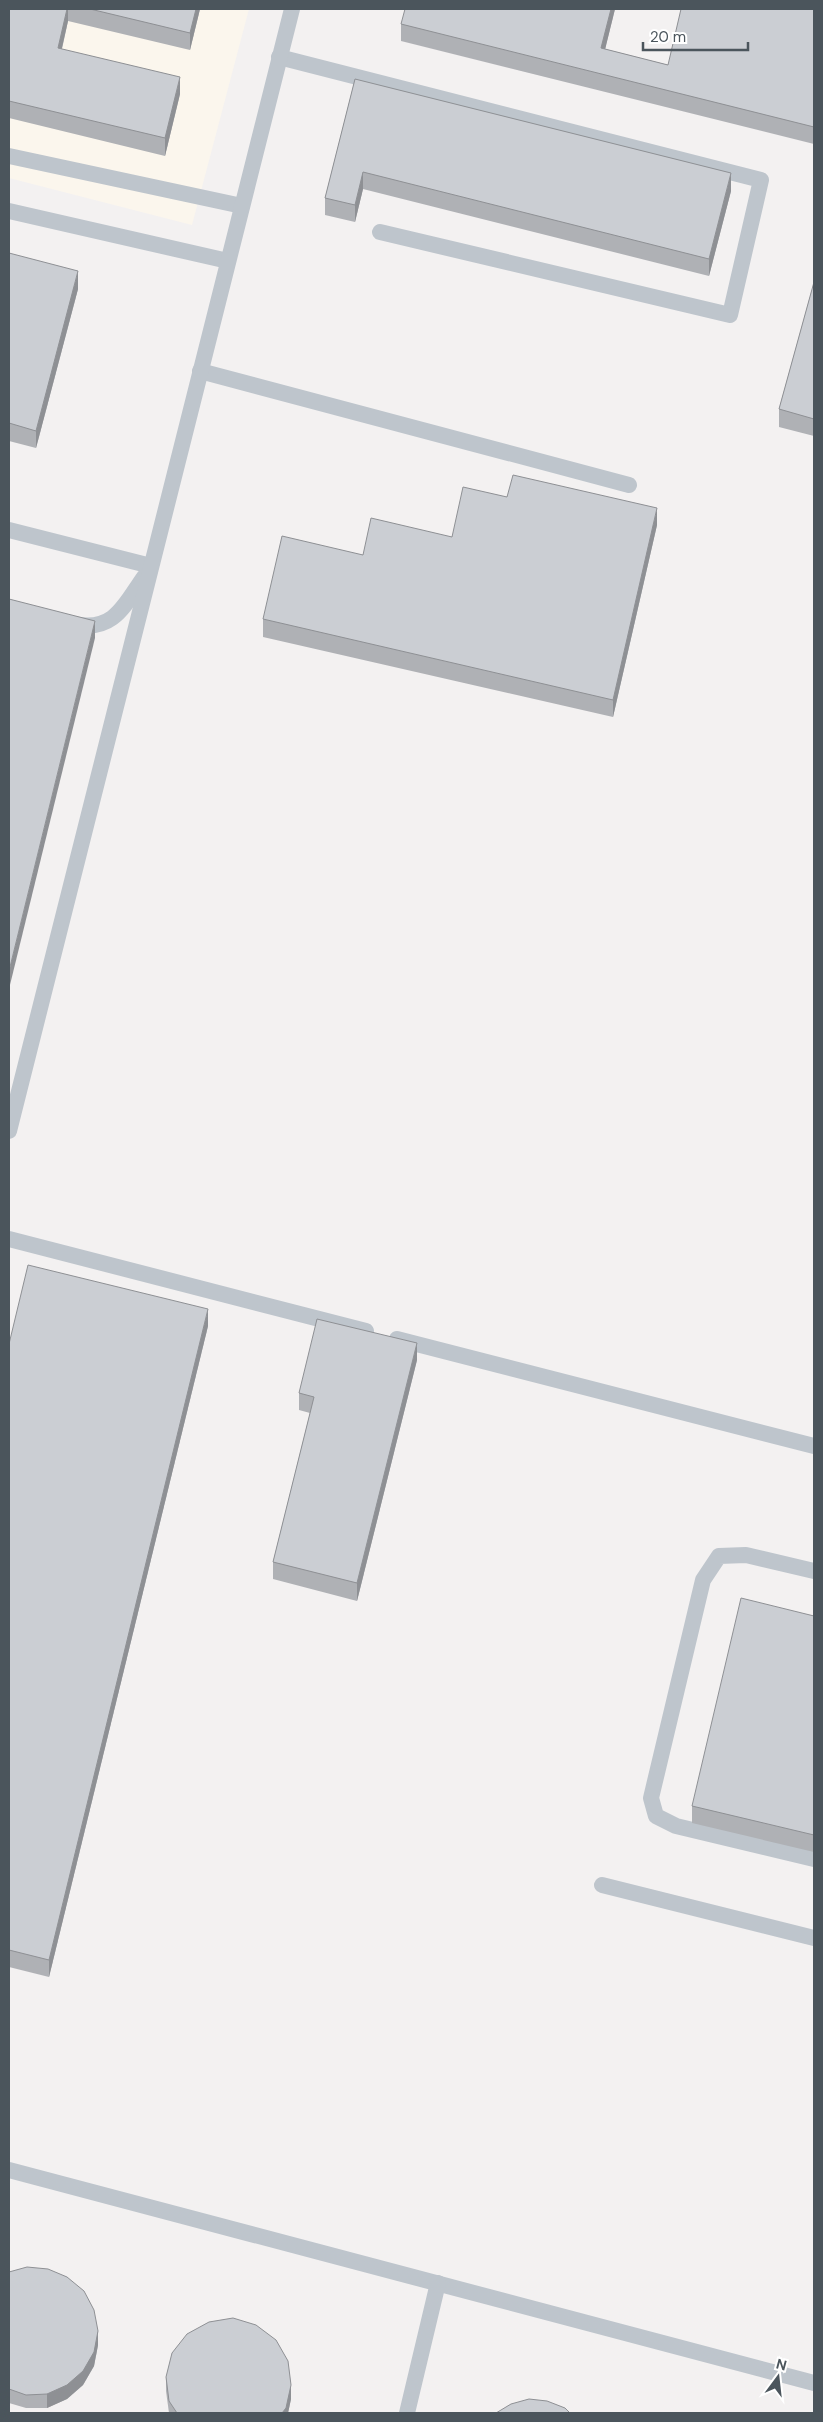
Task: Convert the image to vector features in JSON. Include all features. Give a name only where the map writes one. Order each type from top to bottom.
[{"type":"lane","points":[[9,1131],[292,9]]},
{"type":"lane","points":[[279,57],[761,180],[730,315],[380,232]]},
{"type":"lane","points":[[9,156],[242,206]]},
{"type":"lane","points":[[9,211],[228,261]]},
{"type":"lane","points":[[200,371],[629,485]]},
{"type":"lane","points":[[9,530],[151,566]]},
{"type":"lane","points":[[57,620],[84,626],[102,623],[117,617],[151,566]]},
{"type":"lane","points":[[9,1239],[814,1446]]},
{"type":"lane","points":[[814,1571],[746,1555],[719,1556],[703,1580],[651,1798],[656,1816],[676,1826],[814,1860]]},
{"type":"lane","points":[[602,1885],[814,1938]]},
{"type":"lane","points":[[9,2170],[814,2383]]},
{"type":"lane","points":[[407,2413],[438,2283]]},
{"type":"shaded area","points":[[9,9],[249,9],[192,225],[9,178]]},
{"type":"building","points":[[9,9],[67,9],[58,48],[180,77],[165,138],[9,101]]},
{"type":"building","points":[[90,9],[196,9],[190,33]]},
{"type":"building","points":[[405,9],[611,9],[601,48],[668,65],[681,9],[814,9],[814,127],[401,24]]},
{"type":"building","points":[[355,79],[731,173],[709,259],[363,172],[355,205],[325,198]]},
{"type":"building","points":[[9,253],[78,271],[36,431],[9,423]]},
{"type":"building","points":[[814,282],[814,419],[779,409]]},
{"type":"building","points":[[513,475],[657,508],[613,700],[263,619],[282,536],[363,555],[371,518],[452,537],[463,487],[507,497]]},
{"type":"building","points":[[9,599],[95,621],[9,971]]},
{"type":"building","points":[[28,1265],[208,1309],[49,1960],[9,1950],[9,1344]]},
{"type":"building","points":[[317,1319],[417,1343],[357,1583],[273,1562],[314,1397],[299,1393]]},
{"type":"building","points":[[741,1598],[814,1616],[814,1835],[692,1806]]},
{"type":"building","points":[[27,2267],[48,2269],[67,2277],[84,2291],[94,2310],[98,2331],[94,2352],[83,2371],[67,2385],[47,2394],[26,2395],[9,2389],[9,2272]]},
{"type":"building","points":[[233,2318],[256,2325],[276,2340],[288,2361],[291,2385],[286,2408],[282,2413],[177,2413],[169,2401],[166,2377],[172,2353],[187,2334],[209,2322]]},
{"type":"building","points":[[529,2399],[547,2401],[565,2408],[570,2413],[496,2413],[511,2404]]}]
